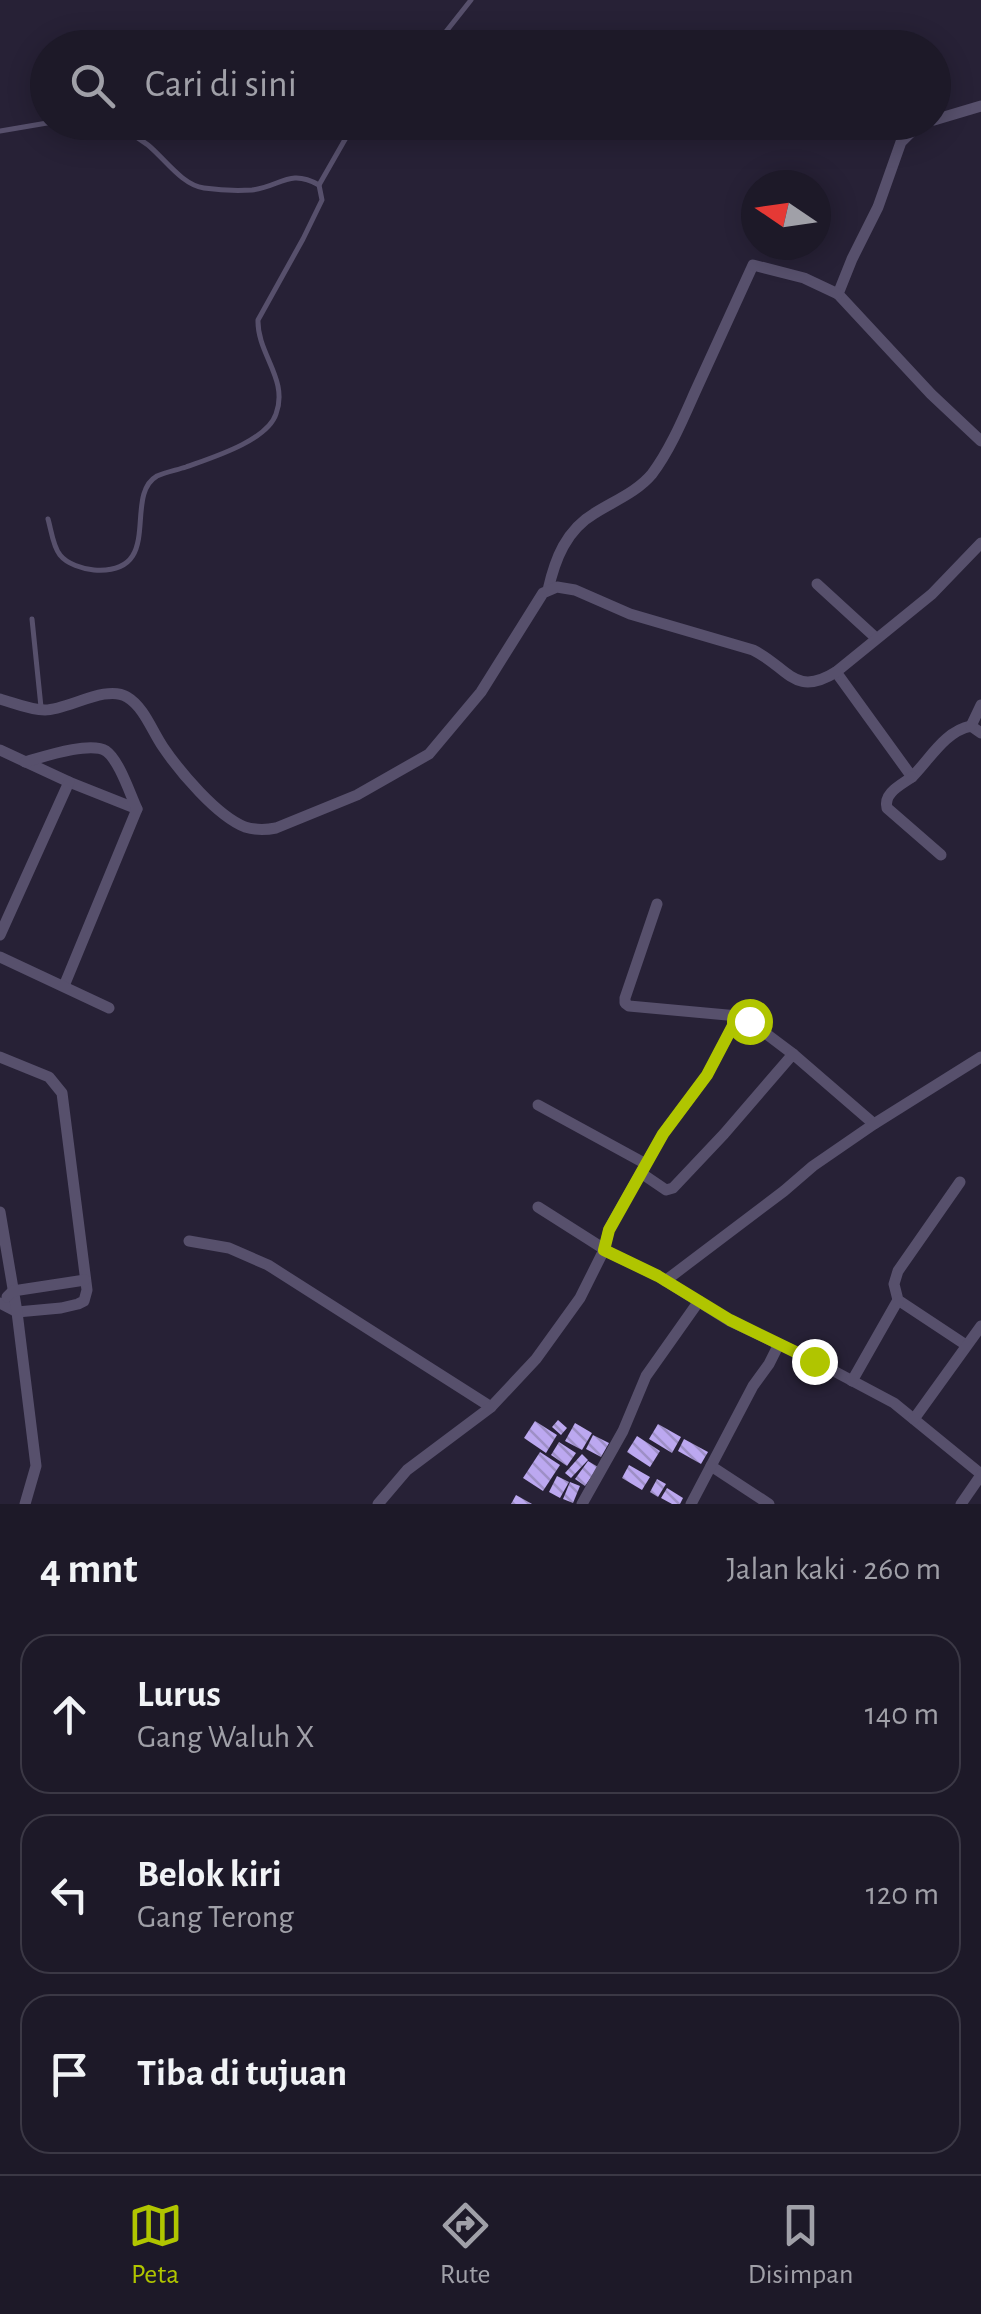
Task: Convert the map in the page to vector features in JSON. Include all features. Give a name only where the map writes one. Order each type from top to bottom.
[{"type":"street","points":[[951,115],[981,106]]},
{"type":"street","points":[[838,294],[904,140]]},
{"type":"street","points":[[548,590],[562,546],[574,530],[590,515],[627,496],[651,474],[678,428],[753,265],[804,278],[838,294],[981,442]]},
{"type":"street","points":[[0,699],[42,710],[108,694],[129,698],[165,750],[206,797],[246,828],[264,830],[357,795],[429,754],[481,692],[548,590],[575,590],[630,614],[753,650],[771,659],[790,678],[820,682],[932,594],[981,544]]},
{"type":"street","points":[[817,584],[876,638]]},
{"type":"street","points":[[836,672],[912,777]]},
{"type":"street","points":[[941,854],[887,808],[885,802],[947,738],[959,729],[976,729],[981,705]]},
{"type":"street","points":[[25,762],[92,748],[104,750],[118,768],[137,809],[64,986]]},
{"type":"street","points":[[0,750],[137,809]]},
{"type":"street","points":[[0,935],[69,782]]},
{"type":"street","points":[[657,904],[625,1003],[738,1016],[826,1080],[874,1124]]},
{"type":"street","points":[[0,957],[109,1008]]},
{"type":"street","points":[[378,1504],[407,1470],[491,1407],[536,1359],[580,1298],[604,1250],[609,1230],[663,1134],[707,1075],[738,1016]]},
{"type":"street","points":[[538,1105],[644,1169],[666,1190],[674,1188],[793,1054]]},
{"type":"street","points":[[0,1056],[49,1077],[62,1092],[85,1280],[86,1296],[78,1304],[16,1312]]},
{"type":"street","points":[[665,1281],[813,1166],[981,1058]]},
{"type":"street","points":[[960,1182],[898,1271],[894,1284],[898,1300],[966,1345]]},
{"type":"street","points":[[538,1207],[604,1250],[730,1320],[894,1403],[981,1474],[961,1504]]},
{"type":"street","points":[[0,1212],[36,1466],[25,1504]]},
{"type":"street","points":[[189,1241],[229,1248],[268,1265],[491,1407]]},
{"type":"street","points":[[13,1291],[85,1280]]},
{"type":"street","points":[[852,1381],[898,1300]]},
{"type":"street","points":[[582,1504],[623,1430],[646,1376],[699,1301]]},
{"type":"street","points":[[914,1419],[981,1326]]},
{"type":"street","points":[[691,1504],[779,1344]]},
{"type":"street","points":[[711,1466],[769,1504]]},
{"type":"lane","points":[[448,30],[472,0]]},
{"type":"lane","points":[[0,131],[30,126]]},
{"type":"lane","points":[[141,140],[200,188],[254,190],[292,176],[319,185]]},
{"type":"lane","points":[[48,519],[59,554],[76,566],[94,570],[126,564],[135,553],[147,484],[249,440],[275,419],[278,380],[258,334],[258,320],[304,239],[322,200],[319,185],[345,140]]},
{"type":"lane","points":[[32,619],[42,710]]},
{"type":"building","points":[[558,1420],[567,1428],[561,1435],[552,1427]]},
{"type":"building","points":[[535,1421],[557,1435],[546,1453],[524,1438]]},
{"type":"building","points":[[575,1423],[592,1433],[582,1450],[565,1441]]},
{"type":"building","points":[[658,1424],[681,1437],[672,1453],[649,1439]]},
{"type":"building","points":[[593,1435],[609,1443],[601,1457],[586,1449]]},
{"type":"building","points":[[637,1436],[660,1451],[650,1467],[627,1452]]},
{"type":"building","points":[[684,1439],[708,1452],[701,1464],[678,1451]]},
{"type":"building","points":[[559,1442],[576,1453],[567,1466],[551,1455]]},
{"type":"building","points":[[540,1452],[560,1465],[543,1491],[523,1478]]},
{"type":"building","points":[[582,1454],[588,1460],[571,1478],[565,1473]]},
{"type":"building","points":[[588,1461],[598,1467],[585,1486],[575,1479]]},
{"type":"building","points":[[629,1465],[650,1477],[642,1490],[622,1478]]},
{"type":"building","points":[[557,1476],[569,1482],[560,1498],[549,1492]]},
{"type":"building","points":[[657,1479],[666,1484],[658,1497],[650,1492]]},
{"type":"building","points":[[570,1482],[580,1486],[573,1503],[563,1499]]},
{"type":"building","points":[[667,1488],[683,1498],[680,1504],[661,1498]]},
{"type":"building","points":[[516,1495],[532,1504],[511,1504]]},
{"type":"route","points":[[749,1021],[738,1016],[707,1075],[663,1134],[609,1230],[604,1250],[658,1276],[730,1320],[814,1361]]}]
